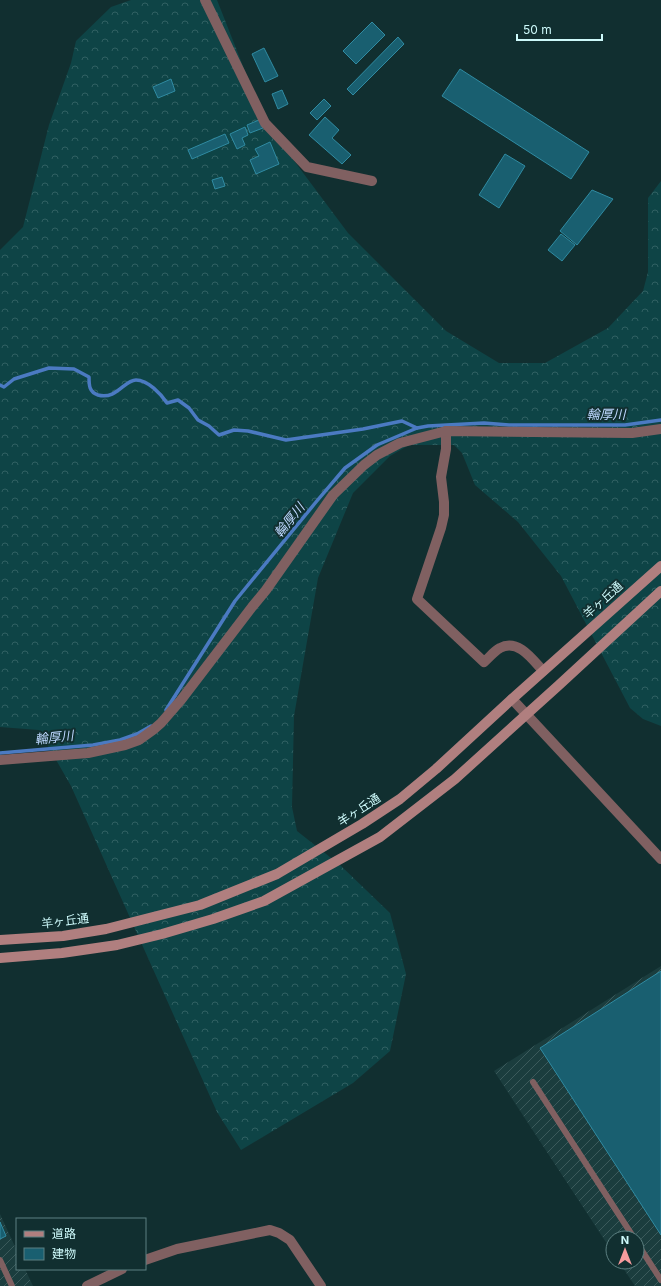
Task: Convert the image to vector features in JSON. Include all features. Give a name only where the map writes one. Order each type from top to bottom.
[{"type":"main road","name":"羊ヶ丘通","points":[[0,940],[63,936],[106,929],[200,906],[277,874],[362,824],[400,799],[436,769],[661,566]]},
{"type":"main road","points":[[0,958],[62,953],[117,945],[213,920],[264,901],[380,837],[455,779],[527,715],[661,591]]},
{"type":"street","points":[[205,0],[265,123],[307,168],[372,181]]},
{"type":"street","points":[[0,760],[88,753],[126,745],[139,740],[153,730],[181,700],[266,590],[333,495],[364,465],[377,455],[400,443],[446,432],[632,433],[661,429]]},
{"type":"street","points":[[446,432],[446,449],[441,477],[444,502],[442,528],[417,599],[484,662],[499,648],[514,646],[523,650],[543,671]]},
{"type":"street","points":[[512,699],[661,858]]},
{"type":"street","points":[[146,1260],[177,1249],[270,1230],[279,1233],[290,1240],[321,1286]]},
{"type":"street","points":[[87,1286],[120,1270]]},
{"type":"lane","points":[[533,1082],[629,1230]]},
{"type":"lane","points":[[645,1255],[661,1280]]},
{"type":"lane","points":[[0,1260],[12,1286]]},
{"type":"shaded area","points":[[661,966],[661,1286],[635,1286],[624,1270],[645,1270],[645,1230],[605,1230],[605,1241],[494,1071]]},
{"type":"shaded area","points":[[0,1214],[16,1249],[16,1270],[25,1270],[33,1286],[0,1286]]},
{"type":"green space","points":[[131,0],[217,0],[254,94],[286,150],[348,233],[446,331],[499,363],[545,363],[608,328],[643,291],[648,272],[648,198],[661,181],[661,726],[643,719],[630,708],[561,576],[518,522],[475,485],[462,453],[454,445],[409,445],[390,456],[353,493],[318,578],[294,716],[292,807],[297,831],[340,865],[390,913],[406,974],[390,1051],[353,1083],[241,1150],[217,1112],[71,786],[39,730],[0,727],[0,250],[23,227],[49,125],[71,63],[76,41],[111,7]]},
{"type":"building","points":[[372,22],[385,35],[356,64],[343,51]]},
{"type":"building","points":[[398,37],[404,44],[353,95],[347,89]]},
{"type":"building","points":[[264,48],[278,76],[265,82],[252,54]]},
{"type":"building","points":[[460,69],[589,152],[571,179],[442,96]]},
{"type":"building","points":[[171,79],[175,91],[158,98],[153,87]]},
{"type":"building","points":[[282,90],[288,104],[278,109],[272,94]]},
{"type":"building","points":[[324,99],[331,106],[317,120],[310,113]]},
{"type":"building","points":[[325,117],[339,130],[332,138],[351,155],[342,164],[309,135]]},
{"type":"building","points":[[259,120],[263,128],[250,133],[247,125]]},
{"type":"building","points":[[245,127],[248,135],[242,138],[245,145],[237,149],[230,134]]},
{"type":"building","points":[[225,134],[229,143],[192,159],[188,150]]},
{"type":"building","points":[[270,142],[279,164],[256,174],[250,160],[259,156],[255,149]]},
{"type":"building","points":[[505,154],[525,166],[499,208],[479,195]]},
{"type":"building","points":[[222,177],[225,186],[215,189],[212,180]]},
{"type":"building","points":[[592,190],[613,199],[577,245],[560,231]]},
{"type":"building","points":[[561,234],[575,245],[562,261],[548,250]]},
{"type":"building","points":[[661,971],[661,1235],[540,1048]]},
{"type":"building","points":[[0,1222],[6,1236],[0,1239]]},
{"type":"waterway","points":[[0,385],[4,387],[14,379],[49,368],[74,369],[89,377],[89,385],[95,394],[105,396],[110,395],[132,381],[141,381],[154,388],[167,403],[178,400],[189,408],[198,420],[209,426],[219,435],[234,430],[248,431],[286,440],[363,429],[402,421],[417,428]]},
{"type":"waterway","name":"輪厚川","points":[[166,710],[235,601],[345,468],[377,445],[417,428],[428,426],[484,423],[509,425],[625,425],[661,420]]},
{"type":"waterway","name":"輪厚川","points":[[0,753],[93,745],[120,740],[137,734],[151,726]]}]
